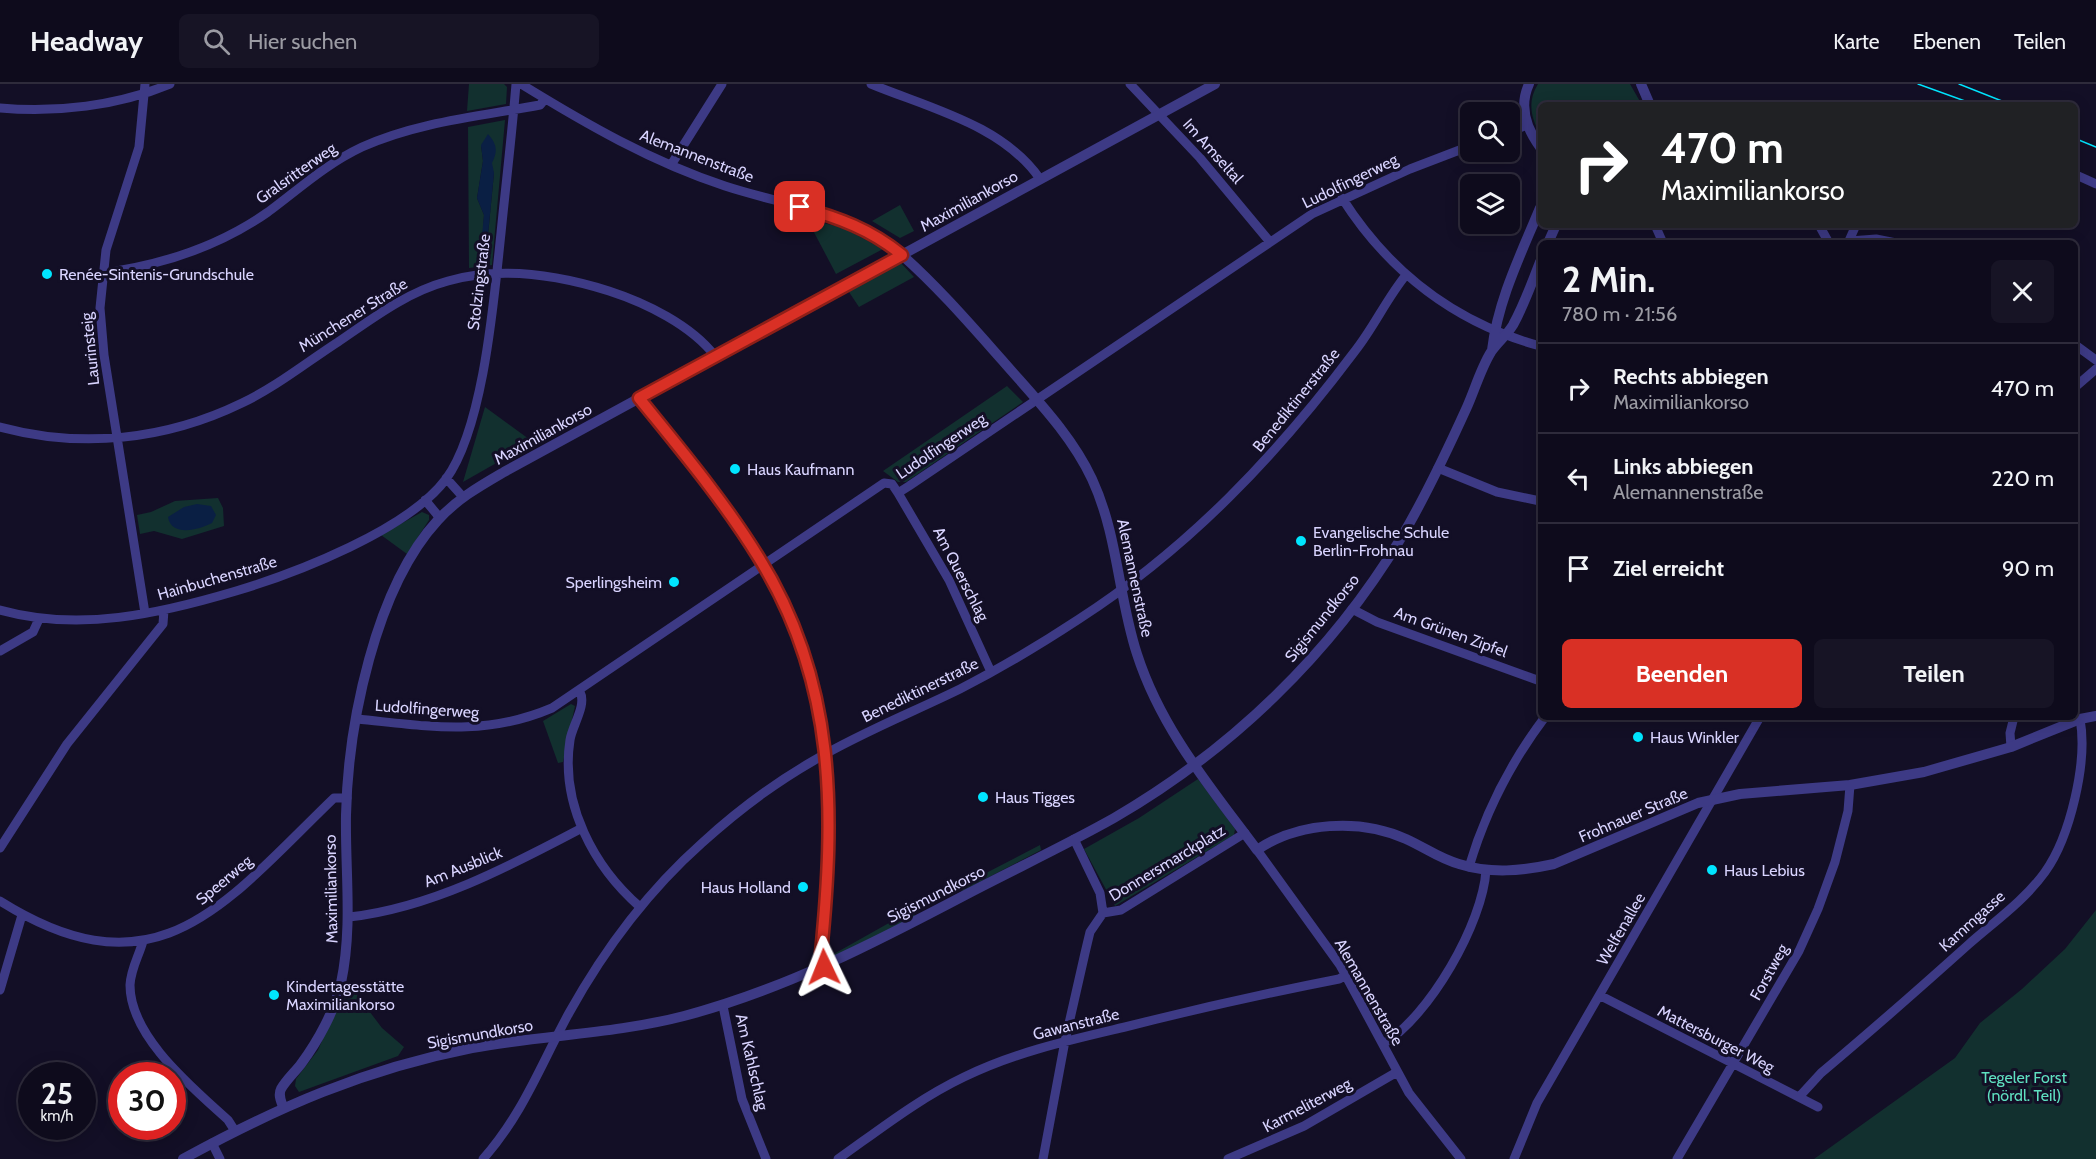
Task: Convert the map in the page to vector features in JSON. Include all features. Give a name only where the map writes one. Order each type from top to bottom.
[{"type":"street","points":[[0,108],[76,108],[145,88],[170,84]]},
{"type":"street","name":"Alemannenstraße","points":[[518,84],[602,133],[671,165],[724,186],[851,222],[875,234],[902,255],[971,326],[1037,400],[1071,444],[1092,479],[1110,526],[1128,626],[1147,682],[1168,726],[1194,765],[1312,924],[1346,975],[1397,1072],[1420,1109],[1461,1159]]},
{"type":"street","name":"Stolzingstraße","points":[[429,497],[446,478],[462,446],[478,391],[497,274],[518,84]]},
{"type":"street","points":[[671,165],[722,84]]},
{"type":"street","points":[[871,84],[978,128],[1013,151],[1040,179]]},
{"type":"street","name":"Im Amseltal","points":[[1130,84],[1218,177],[1270,242]]},
{"type":"street","name":"Maximiliankorso","points":[[283,1107],[281,1089],[310,1050],[340,986],[347,954],[349,917],[346,798],[357,719],[374,643],[388,606],[412,558],[440,518],[463,496],[1215,84]]},
{"type":"street","points":[[1529,84],[1524,97],[1527,125],[1538,144]]},
{"type":"street","points":[[1641,84],[1649,102]]},
{"type":"street","name":"Laurinsteig","points":[[145,88],[139,147],[112,227],[102,273],[102,333],[145,613]]},
{"type":"street","name":"Gralsritterweg","points":[[102,273],[155,265],[208,246],[256,219],[334,162],[381,139],[426,126],[540,105],[545,99]]},
{"type":"street","points":[[1520,128],[1527,125]]},
{"type":"street","name":"Ludolfingerweg","points":[[357,719],[456,729],[485,728],[531,717],[580,692],[884,483],[892,484],[898,493],[1270,242],[1342,198],[1460,150]]},
{"type":"street","points":[[2078,176],[2096,184]]},
{"type":"street","points":[[1342,198],[1378,248],[1442,303],[1494,331],[1538,345]]},
{"type":"street","name":"Sigismundkorso","points":[[1492,350],[1494,331],[1505,292],[1538,213]]},
{"type":"street","name":"Sigismundkorso","points":[[183,1159],[283,1107],[352,1080],[405,1063],[473,1048],[636,1026],[723,1006],[824,967],[1127,810],[1194,765],[1281,690],[1352,609],[1397,544],[1438,468],[1492,350],[1506,335],[1516,319],[1538,267]]},
{"type":"street","name":"Münchener Straße","points":[[0,427],[68,439],[117,438],[172,430],[234,407],[411,295],[459,278],[497,274],[555,278],[617,293],[668,318],[708,346],[715,356]]},
{"type":"street","name":"Benediktinerstraße","points":[[483,1159],[506,1131],[532,1090],[557,1037],[593,974],[640,907],[688,856],[771,788],[826,753],[991,672],[1051,637],[1121,590],[1174,549],[1262,465],[1306,416],[1358,347],[1406,274]]},
{"type":"street","points":[[2078,347],[2096,360]]},
{"type":"street","points":[[2078,385],[2096,369]]},
{"type":"street","points":[[639,398],[710,488],[763,565],[794,628],[805,661],[826,753],[831,825],[821,953],[824,967]]},
{"type":"street","points":[[1438,468],[1497,492],[1538,501]]},
{"type":"street","points":[[446,478],[463,496]]},
{"type":"street","name":"Am Querschlag","points":[[898,493],[949,580],[991,672]]},
{"type":"street","points":[[429,497],[440,518]]},
{"type":"street","name":"Hainbuchenstraße","points":[[0,610],[39,619],[70,621],[145,613],[207,600],[286,574],[382,529],[429,497]]},
{"type":"street","name":"Am Grünen Zipfel","points":[[1352,609],[1377,622],[1538,680]]},
{"type":"street","points":[[0,848],[35,789],[67,744],[163,624],[164,610]]},
{"type":"street","points":[[0,651],[33,632],[39,619]]},
{"type":"street","points":[[580,692],[582,703],[570,740],[568,759],[573,796],[582,828],[604,869],[640,907]]},
{"type":"street","name":"Frohnauer Straße","points":[[2080,719],[2096,716]]},
{"type":"street","name":"Kammgasse","points":[[1799,1097],[1821,1073],[2008,909],[2046,870],[2064,834],[2076,795],[2080,719]]},
{"type":"street","points":[[1469,867],[1494,800],[1522,750],[1543,720]]},
{"type":"street","name":"Welfenallee","points":[[1514,1159],[1538,1103],[1758,720]]},
{"type":"street","points":[[2011,747],[2010,733],[2013,720]]},
{"type":"street","name":"Frohnauer Straße","points":[[1257,850],[1274,841],[1307,830],[1354,826],[1387,831],[1446,860],[1469,867],[1512,871],[1554,864],[1666,814],[1712,800],[1850,784],[1924,772],[2011,747],[2078,720]]},
{"type":"street","name":"Forstweg","points":[[1677,1159],[1798,951],[1818,909],[1835,862],[1848,811],[1850,784]]},
{"type":"street","name":"Speerweg","points":[[0,901],[46,927],[83,939],[143,941],[192,924],[222,904],[334,798],[346,798]]},
{"type":"street","name":"Am Ausblick","points":[[349,917],[393,908],[461,886],[540,851],[582,828]]},
{"type":"street","name":"Donnersmarckplatz","points":[[1102,913],[1120,910],[1245,833]]},
{"type":"street","points":[[1043,1159],[1065,1041],[1090,932],[1102,913],[1100,893],[1074,839]]},
{"type":"street","points":[[1383,1044],[1410,1021],[1453,963],[1475,915],[1486,870]]},
{"type":"street","points":[[0,990],[22,915]]},
{"type":"street","points":[[143,941],[134,962],[130,984],[131,997],[141,1021],[174,1068],[228,1120],[235,1131]]},
{"type":"street","name":"Gawanstraße","points":[[838,1159],[906,1109],[965,1076],[1027,1052],[1212,1006],[1339,979],[1346,975]]},
{"type":"street","name":"Mattersburger Weg","points":[[1601,996],[1818,1107]]},
{"type":"street","name":"Am Kahlschlag","points":[[723,1006],[742,1099],[766,1159]]},
{"type":"street","name":"Karmeliterweg","points":[[1228,1159],[1304,1126],[1397,1072]]},
{"type":"street","points":[[212,1143],[220,1159]]},
{"type":"green space","points":[[469,84],[504,84],[507,87],[506,104],[467,111]]},
{"type":"green space","points":[[1538,84],[1630,84],[1640,102],[1538,102],[1538,130],[1534,122],[1531,103]]},
{"type":"green space","points":[[505,120],[492,265],[469,268],[468,127]],"holes":[[[481,145],[494,173],[487,245],[482,246],[484,215],[477,198],[483,161]]]},
{"type":"green space","points":[[900,205],[914,231],[900,238],[872,221]]},
{"type":"green space","points":[[807,219],[844,228],[883,249],[836,274]]},
{"type":"green space","points":[[900,262],[914,277],[859,307],[847,289]]},
{"type":"green space","points":[[1007,386],[1023,402],[906,482],[898,482],[883,471]]},
{"type":"green space","points":[[485,407],[533,442],[463,482]]},
{"type":"green space","points":[[218,498],[223,508],[224,526],[182,539],[154,531],[140,534],[137,515],[151,512],[175,501]]},
{"type":"green space","points":[[422,512],[429,515],[429,520],[407,554],[381,535]]},
{"type":"green space","points":[[571,704],[575,706],[563,762],[558,763],[543,721]]},
{"type":"green space","points":[[1198,779],[1235,829],[1234,835],[1115,906],[1084,849],[1139,818]]},
{"type":"green space","points":[[1040,845],[1041,850],[962,891],[959,887]]},
{"type":"green space","points":[[912,910],[915,916],[834,957],[832,955]]},
{"type":"green space","name":"Tegeler Forst (nördl. Teil)","points":[[2096,910],[2096,1159],[1814,1159],[1955,1058],[1980,1023],[2022,989],[2065,949]]},
{"type":"green space","points":[[344,990],[354,991],[382,1028],[404,1047],[398,1056],[299,1092],[295,1086],[296,1079],[318,1050]]},
{"type":"water","points":[[488,134],[495,144],[496,151],[492,163],[494,173],[487,245],[481,246],[484,215],[477,198],[483,161],[481,145]]},
{"type":"water","points":[[197,504],[211,506],[216,515],[212,523],[200,528],[180,530],[170,523],[168,517],[184,507]]},
{"type":"tram line","points":[[1918,84],[1968,102]]},
{"type":"tram line","points":[[1959,84],[2004,102]]},
{"type":"tram line","points":[[2078,140],[2096,147]]},
{"type":"place","name":"Renée-Sintenis-Grundschule","points":[[47,274]]},
{"type":"place","name":"Haus Kaufmann","points":[[735,469]]},
{"type":"place","name":"Evangelische Schule Berlin-Frohnau","points":[[1301,541]]},
{"type":"place","name":"Sperlingsheim","points":[[674,582]]},
{"type":"place","name":"Haus Winkler","points":[[1638,737]]},
{"type":"place","name":"Haus Tigges","points":[[983,797]]},
{"type":"place","name":"Haus Lebius","points":[[1712,870]]},
{"type":"place","name":"Haus Holland","points":[[803,887]]},
{"type":"place","name":"Kindertagesstätte Maximiliankorso","points":[[274,995]]},
{"type":"route","points":[[800,207],[851,222],[875,234],[902,255],[639,398],[710,488],[760,559],[794,628],[805,661],[815,694],[823,734],[830,789],[831,825],[821,953],[824,967]]}]
